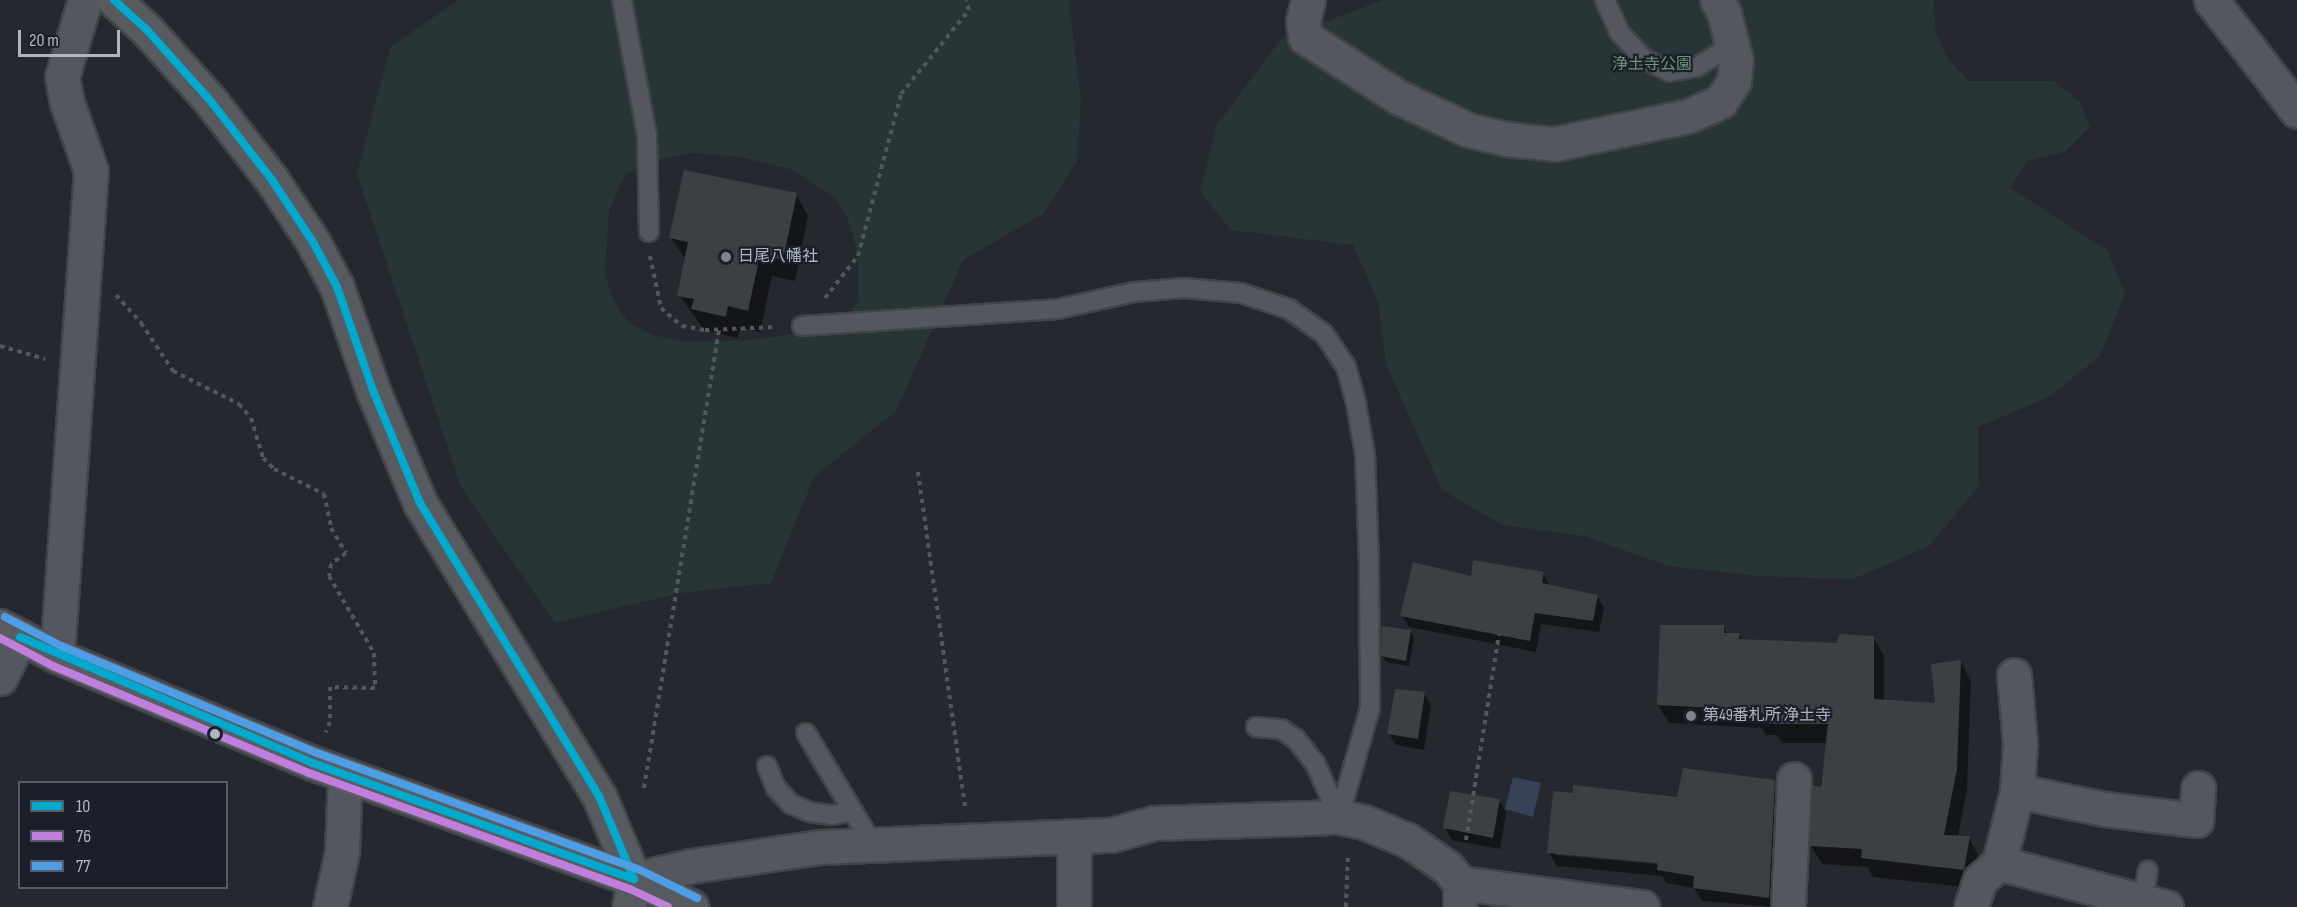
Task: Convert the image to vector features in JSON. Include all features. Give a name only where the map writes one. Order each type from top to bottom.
[{"type":"main road","points":[[114,0],[147,30],[209,99],[272,180],[313,242],[337,287],[378,403],[420,503],[599,796],[632,893]]},
{"type":"main road","points":[[10,632],[57,656],[632,893],[692,907]]},
{"type":"street","points":[[57,656],[79,368],[91,171],[67,103],[62,77],[85,0]]},
{"type":"street","points":[[1308,0],[1303,21],[1305,37],[1398,97],[1468,129],[1506,139],[1554,144],[1688,117],[1720,101],[1734,81],[1732,45],[1717,0]]},
{"type":"street","points":[[2211,0],[2297,111]]},
{"type":"street","points":[[0,678],[10,632]]},
{"type":"street","points":[[1971,907],[1980,880],[1999,863],[2017,791],[2020,743],[2013,675]]},
{"type":"street","points":[[330,907],[342,852],[345,775]]},
{"type":"street","points":[[1788,907],[1794,779]]},
{"type":"street","points":[[2017,791],[2105,809],[2196,820],[2198,788]]},
{"type":"street","points":[[632,893],[691,866],[820,847],[1111,836],[1154,823],[1344,818],[1409,841],[1448,868],[1460,895],[1642,907]]},
{"type":"street","points":[[1074,837],[1074,907]]},
{"type":"street","points":[[1999,863],[2153,893]]},
{"type":"lane","points":[[622,0],[647,136],[649,232]]},
{"type":"lane","points":[[1605,0],[1619,32],[1643,58],[1670,72],[1697,67],[1732,45]]},
{"type":"lane","points":[[802,326],[1058,309],[1134,292],[1184,288],[1250,296],[1289,309],[1324,334],[1346,367],[1355,398],[1365,454],[1369,563],[1370,708],[1344,818]]},
{"type":"lane","points":[[1256,727],[1281,729],[1296,739],[1315,763],[1344,818]]},
{"type":"lane","points":[[806,733],[873,845]]},
{"type":"lane","points":[[767,766],[776,788],[791,804],[810,812],[832,815],[852,811]]},
{"type":"path","points":[[649,232],[652,276],[661,308],[682,326],[719,330],[802,326],[858,256],[901,94],[969,10],[966,0]]},
{"type":"path","points":[[85,275],[113,292],[141,323],[173,370],[239,404],[251,418],[263,458],[274,469],[324,494],[331,528],[346,553],[331,564],[329,576],[374,653],[375,688],[330,687],[330,722],[312,763]]},
{"type":"path","points":[[644,788],[719,330]]},
{"type":"path","points":[[0,345],[79,368]]},
{"type":"path","points":[[918,472],[969,841]]},
{"type":"path","points":[[1460,895],[1499,635]]},
{"type":"path","points":[[1344,818],[1346,907]]},
{"type":"green space","points":[[459,0],[1069,0],[1081,100],[1077,161],[1044,213],[963,260],[896,411],[814,477],[771,583],[680,593],[555,623],[461,487],[357,174],[390,47]],"holes":[[[694,153],[740,157],[794,170],[834,197],[848,219],[858,256],[858,301],[849,317],[831,329],[747,340],[682,342],[650,334],[627,321],[610,294],[605,270],[609,211],[625,175],[651,161]]]},
{"type":"green space","name":"浄土寺公園","points":[[1383,0],[1934,0],[1935,30],[1946,56],[1968,81],[2053,81],[2079,101],[2090,127],[2065,152],[2027,161],[2010,188],[2107,250],[2125,293],[2100,356],[2049,397],[1978,427],[1978,487],[1929,546],[1853,579],[1757,576],[1668,566],[1584,536],[1503,525],[1442,490],[1386,364],[1378,301],[1353,245],[1231,230],[1200,192],[1216,126],[1282,38]]},
{"type":"water","points":[[1513,777],[1541,783],[1533,817],[1505,809]]},
{"type":"building","points":[[684,170],[797,193],[783,260],[760,255],[748,311],[728,306],[726,317],[691,309],[694,299],[677,296],[688,242],[669,238]]},
{"type":"building","points":[[1473,560],[1544,572],[1542,583],[1598,595],[1593,621],[1535,613],[1530,641],[1400,616],[1413,562],[1471,576]]},
{"type":"building","points":[[1660,625],[1724,625],[1724,633],[1740,633],[1739,639],[1837,643],[1839,634],[1874,636],[1874,699],[1935,703],[1931,664],[1961,660],[1957,769],[1944,835],[1970,836],[1964,870],[1861,858],[1862,849],[1810,846],[1812,785],[1821,787],[1828,724],[1769,724],[1769,717],[1754,717],[1754,710],[1657,705]]},
{"type":"building","points":[[1382,626],[1411,630],[1406,661],[1381,656]]},
{"type":"building","points":[[1395,689],[1425,692],[1418,739],[1387,734]]},
{"type":"building","points":[[1683,768],[1775,780],[1769,898],[1693,888],[1694,876],[1657,870],[1658,863],[1547,853],[1553,791],[1573,793],[1573,785],[1677,797]]},
{"type":"building","points":[[1450,791],[1500,799],[1493,838],[1443,828]]},
{"type":"transit line","name":"10","points":[[114,0],[147,30],[209,99],[272,180],[313,242],[337,287],[374,393],[420,503],[599,796],[634,879]]},
{"type":"transit line","name":"77","points":[[5,617],[61,646],[317,753],[638,869],[697,898]]},
{"type":"transit line","name":"10","points":[[20,637],[313,763],[634,879]]},
{"type":"transit line","name":"76","points":[[0,638],[53,666],[309,773],[630,889],[668,907]]},
{"type":"place","name":"日尾八幡社","points":[[726,257]]},
{"type":"place","name":"第49番札所 浄土寺","points":[[1691,716]]}]
